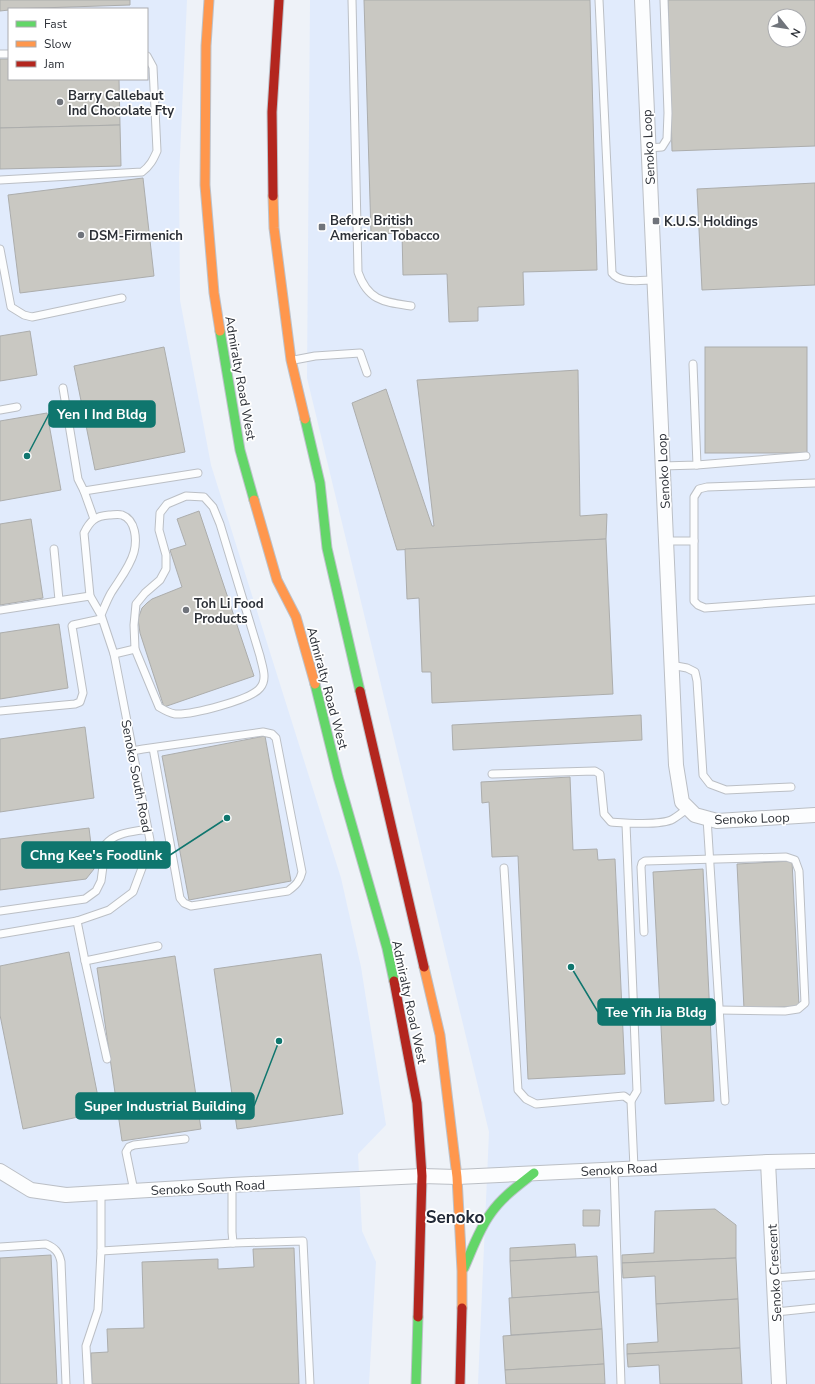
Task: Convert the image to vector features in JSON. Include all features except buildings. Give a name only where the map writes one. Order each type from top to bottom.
[{"type":"main road","name":"Admiralty Road West","points":[[209,0],[206,46],[205,185],[214,293],[227,383],[240,450],[277,580],[296,617],[338,777],[387,948],[417,1103],[422,1176],[416,1384]]},
{"type":"main road","name":"Admiralty Road West","points":[[279,0],[272,112],[272,172],[274,228],[291,360],[320,483],[327,548],[440,1035],[457,1177],[462,1272],[462,1352],[460,1384]]},
{"type":"main road","points":[[462,1272],[491,1213],[512,1191],[534,1173]]},
{"type":"street","name":"Senoko Loop","points":[[642,0],[676,765],[682,802],[695,815],[717,821],[815,815]]},
{"type":"street","name":"Senoko Road","points":[[422,1176],[457,1177],[815,1161]]},
{"type":"street","name":"Senoko Crescent","points":[[768,1162],[779,1384]]},
{"type":"street","name":"Senoko South Road","points":[[1,1174],[31,1190],[66,1194],[422,1176]]},
{"type":"lane","points":[[352,0],[358,272],[362,283],[374,297],[384,302],[411,306]]},
{"type":"lane","points":[[599,0],[612,273],[615,278],[622,280],[654,280]]},
{"type":"lane","points":[[648,148],[662,147],[667,139],[668,114],[664,0]]},
{"type":"lane","points":[[0,180],[142,172],[148,167],[157,151],[153,67],[148,58]]},
{"type":"lane","points":[[0,249],[11,308],[24,315],[32,317],[122,298]]},
{"type":"lane","points":[[291,360],[315,356],[360,353],[368,373]]},
{"type":"lane","points":[[693,364],[697,465]]},
{"type":"lane","points":[[0,711],[75,704],[80,702],[83,693],[72,626],[101,617],[110,594],[127,567],[134,552],[134,527],[129,519],[120,515],[101,516],[94,520],[84,491],[78,479],[63,388]]},
{"type":"lane","points":[[0,410],[17,407]]},
{"type":"lane","points":[[662,466],[697,465],[806,456]]},
{"type":"lane","points":[[84,491],[198,473]]},
{"type":"lane","points":[[815,483],[707,487],[698,489],[694,497],[694,601],[698,605],[705,608],[815,600]]},
{"type":"lane","points":[[186,496],[204,497],[213,507],[220,524],[265,677],[260,688],[249,697],[195,713],[175,714],[158,707],[135,649],[134,625],[136,604],[144,593],[160,580],[166,569],[166,555],[159,530],[160,513],[167,504],[186,496]]},
{"type":"lane","name":"Senoko South Road","points":[[0,934],[77,921],[110,910],[133,892],[150,840],[114,654],[101,617],[90,596],[84,533],[88,525],[94,520]]},
{"type":"lane","points":[[666,541],[694,541]]},
{"type":"lane","points":[[54,549],[59,600]]},
{"type":"lane","points":[[0,610],[90,596]]},
{"type":"lane","points":[[114,654],[135,649]]},
{"type":"lane","points":[[672,665],[688,668],[695,672],[697,681],[703,775],[710,784],[726,790],[791,787]]},
{"type":"lane","points":[[132,751],[263,732],[272,734],[276,738],[302,872],[296,885],[288,891],[191,906],[184,903],[180,898],[153,748]]},
{"type":"lane","points":[[492,774],[595,771],[600,774],[604,814],[611,822],[626,824],[664,823],[672,820],[688,808]]},
{"type":"lane","points":[[707,818],[725,1101]]},
{"type":"lane","points":[[626,824],[637,1091],[631,1102],[634,1168]]},
{"type":"lane","points":[[0,911],[85,898],[96,890],[101,881],[106,844],[109,840],[115,836],[147,829]]},
{"type":"lane","points":[[644,932],[642,863],[645,861],[786,857],[795,860],[799,871],[805,1003],[798,1010],[719,1010]]},
{"type":"lane","points":[[504,868],[518,1090],[526,1099],[536,1104],[617,1096],[624,1096],[631,1102]]},
{"type":"lane","points":[[77,921],[107,1059]]},
{"type":"lane","points":[[85,962],[158,946]]},
{"type":"lane","points":[[134,1191],[126,1152],[129,1147],[134,1145],[185,1139]]},
{"type":"lane","points":[[614,1169],[621,1384]]},
{"type":"lane","points":[[232,1185],[233,1243]]},
{"type":"lane","points":[[88,1384],[86,1346],[98,1310],[101,1251],[101,1192]]},
{"type":"lane","points":[[101,1251],[233,1243],[303,1241],[310,1384]]},
{"type":"lane","points":[[0,1247],[46,1244],[53,1247],[59,1253],[62,1262],[66,1384]]},
{"type":"lane","points":[[774,1278],[815,1275]]},
{"type":"lane","points":[[776,1312],[815,1308]]},
{"type":"shaded area","points":[[0,0],[187,0],[179,177],[180,300],[211,465],[341,878],[361,967],[386,1125],[358,1154],[362,1231],[376,1262],[369,1384],[0,1384]]},
{"type":"shaded area","points":[[310,0],[815,0],[815,1384],[478,1384],[489,1132],[307,378]]},
{"type":"traffic: fast","points":[[220,331],[240,450],[254,500]]},
{"type":"traffic: fast","points":[[305,419],[320,483],[327,548],[360,691]]},
{"type":"traffic: fast","points":[[315,684],[338,777],[387,948],[394,981]]},
{"type":"traffic: fast","points":[[464,1268],[479,1233],[495,1207],[505,1196],[534,1173]]},
{"type":"traffic: fast","points":[[416,1384],[418,1317]]},
{"type":"traffic: slow","points":[[209,0],[206,46],[205,185],[214,293],[220,331]]},
{"type":"traffic: slow","points":[[273,196],[274,228],[291,360],[305,419]]},
{"type":"traffic: slow","points":[[254,500],[277,580],[296,617],[315,684]]},
{"type":"traffic: slow","points":[[424,967],[440,1035],[457,1177],[462,1271],[462,1308]]},
{"type":"traffic: jam","points":[[273,196],[272,112],[279,0]]},
{"type":"traffic: jam","points":[[360,691],[424,967]]},
{"type":"traffic: jam","points":[[394,981],[417,1103],[422,1176],[418,1317]]},
{"type":"traffic: jam","points":[[460,1384],[462,1308]]},
{"type":"place","name":"Barry Callebaut Ind Chocolate Fty","points":[[60,102]]},
{"type":"place","name":"K.U.S. Holdings","points":[[656,221]]},
{"type":"place","name":"Before British American Tobacco","points":[[322,227]]},
{"type":"place","name":"DSM-Firmenich","points":[[81,235]]},
{"type":"place","name":"Yen I Ind Bldg","points":[[27,456]]},
{"type":"place","name":"Toh Li Food Products","points":[[186,610]]},
{"type":"place","name":"Chng Kee's Foodlink","points":[[227,818]]},
{"type":"place","name":"Tee Yih Jia Bldg","points":[[571,967]]},
{"type":"place","name":"Super Industrial Building","points":[[279,1041]]},
{"type":"district","name":"Senoko","points":[[455,1217]]}]
